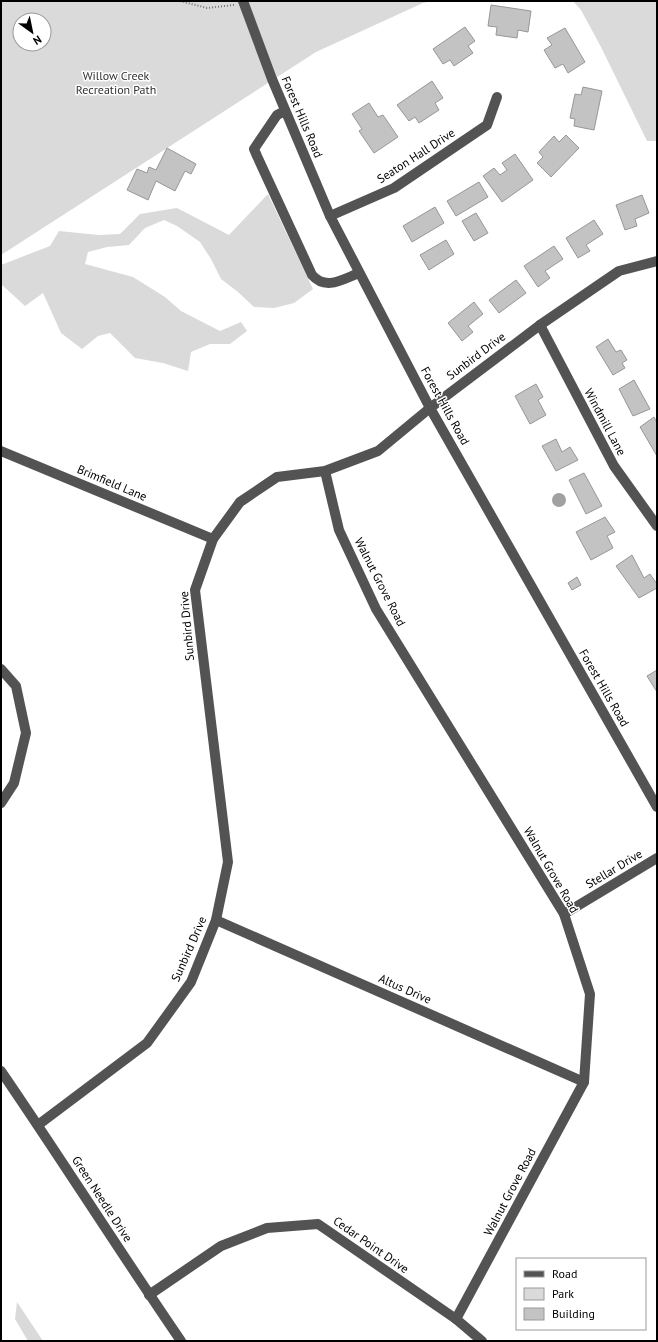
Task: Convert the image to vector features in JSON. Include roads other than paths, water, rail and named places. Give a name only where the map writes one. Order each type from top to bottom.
[{"type":"street","name":"Forest Hills Road","points":[[243,2],[285,111],[330,216],[359,273],[430,408],[657,807]]},
{"type":"street","name":"Seaton Hall Drive","points":[[330,216],[394,188],[487,125],[497,97]]},
{"type":"street","points":[[285,111],[277,115],[254,149],[312,275],[317,282],[328,284],[359,273]]},
{"type":"street","name":"Sunbird Drive","points":[[38,1125],[147,1043],[191,982],[216,920],[228,862],[195,590],[213,539],[240,502],[277,477],[325,471],[378,451],[430,408],[540,325],[619,271],[657,260]]},
{"type":"street","name":"Windmill Lane","points":[[540,325],[614,466],[657,526]]},
{"type":"street","name":"Brimfield Lane","points":[[1,451],[213,539]]},
{"type":"street","name":"Walnut Grove Road","points":[[325,471],[339,530],[376,609],[564,914],[590,994],[584,1082],[456,1319]]},
{"type":"street","points":[[1,669],[16,686],[26,733],[14,783],[1,803]]},
{"type":"street","name":"Stellar Drive","points":[[564,914],[657,858]]},
{"type":"street","name":"Altus Drive","points":[[216,920],[584,1082]]},
{"type":"street","name":"Green Needle Drive","points":[[1,1071],[181,1341]]},
{"type":"street","name":"Cedar Point Drive","points":[[149,1295],[222,1246],[267,1228],[318,1224],[456,1319],[482,1341]]},
{"type":"park label","name":"Willow Creek Recreation Path","points":[[116,83]]}]
